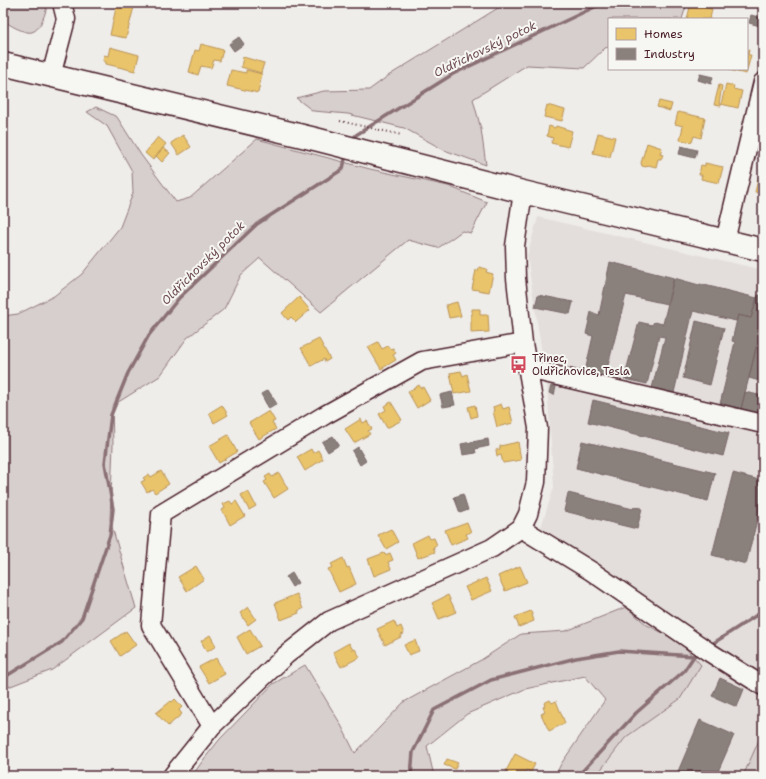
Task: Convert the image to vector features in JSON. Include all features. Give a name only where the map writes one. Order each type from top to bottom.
[{"type":"main road","points":[[3,64],[315,139],[523,192],[763,250]]},
{"type":"street","points":[[51,76],[64,11]]},
{"type":"street","points":[[724,241],[763,82]]},
{"type":"street","points":[[172,776],[212,726],[286,655],[329,621],[492,548],[521,528],[528,514],[536,482],[538,428],[523,343],[516,278],[515,246],[523,192]]},
{"type":"street","points":[[212,726],[151,625],[161,514],[325,415],[422,361],[523,343]]},
{"type":"street","points":[[528,369],[763,424]]},
{"type":"street","points":[[521,528],[591,571],[708,652],[763,686]]},
{"type":"path","points":[[340,120],[402,135]]},
{"type":"shaded area","points":[[3,3],[48,3],[38,28],[32,32],[25,32],[3,20]]},
{"type":"shaded area","points":[[506,3],[687,3],[682,18],[608,18],[608,47],[605,48],[584,68],[527,65],[473,99],[481,129],[486,165],[444,150],[404,128],[348,114],[313,111],[296,98],[324,91],[369,90],[388,76]]},
{"type":"shaded area","points":[[96,107],[117,117],[141,155],[176,202],[190,198],[257,139],[370,169],[448,186],[487,202],[471,233],[462,231],[438,248],[408,240],[321,312],[260,258],[241,275],[224,309],[187,338],[160,376],[112,406],[113,445],[110,520],[136,608],[52,670],[3,689],[3,316],[18,314],[54,296],[82,274],[120,227],[133,193],[132,171],[107,126],[87,112]]},
{"type":"shaded area","points":[[538,217],[763,270],[763,732],[743,776],[596,776],[626,737],[640,728],[679,641],[647,625],[626,607],[638,593],[541,527],[554,487],[547,387],[527,256]]},
{"type":"shaded area","points":[[626,607],[647,625],[679,641],[701,665],[680,699],[626,737],[596,776],[555,776],[561,764],[605,700],[585,676],[525,689],[467,714],[427,746],[434,776],[192,776],[220,739],[273,684],[305,665],[340,723],[355,753],[404,702],[481,660],[521,634],[566,631]]},
{"type":"shaded area","points":[[763,732],[763,776],[743,776],[760,738]]},
{"type":"building: Homes","points":[[117,3],[135,3],[126,38],[110,35]]},
{"type":"building: Homes","points":[[691,3],[712,9],[710,18],[687,18]]},
{"type":"building: Homes","points":[[201,44],[223,50],[220,61],[214,60],[211,68],[201,66],[198,75],[189,72],[195,50],[199,51]]},
{"type":"building: Homes","points":[[110,47],[139,55],[135,71],[106,64],[106,62],[103,61],[104,55],[108,56]]},
{"type":"building: Homes","points":[[748,55],[751,55],[748,66]]},
{"type":"building: Homes","points":[[243,57],[264,63],[261,73],[241,67]]},
{"type":"building: Homes","points":[[231,70],[246,73],[246,70],[262,74],[258,93],[227,86]]},
{"type":"building: Homes","points":[[729,70],[747,70],[746,74]]},
{"type":"building: Homes","points":[[726,84],[734,86],[733,89],[742,91],[738,108],[721,104]]},
{"type":"building: Homes","points":[[719,85],[722,86],[719,104],[721,104],[721,106],[714,105]]},
{"type":"building: Homes","points":[[659,101],[672,104],[670,111],[657,107]]},
{"type":"building: Homes","points":[[547,105],[565,110],[562,121],[544,117]]},
{"type":"building: Homes","points":[[678,112],[705,118],[701,138],[694,136],[692,142],[680,140],[683,126],[675,124]]},
{"type":"building: Homes","points":[[549,126],[555,128],[556,126],[572,131],[568,147],[551,143],[553,138],[547,136]]},
{"type":"building: Homes","points":[[598,133],[615,137],[610,157],[593,153]]},
{"type":"building: Homes","points":[[183,135],[191,147],[179,155],[171,143]]},
{"type":"building: Homes","points":[[158,137],[166,144],[153,160],[145,153]]},
{"type":"building: Homes","points":[[647,143],[662,148],[660,154],[663,155],[661,159],[658,159],[656,167],[648,165],[646,167],[642,166],[641,163]]},
{"type":"building: Homes","points":[[163,148],[170,153],[162,162],[156,156]]},
{"type":"building: Homes","points":[[705,163],[723,167],[719,183],[701,179],[702,175],[699,175],[701,165],[705,166]]},
{"type":"building: Homes","points":[[759,176],[763,177],[763,194],[755,192]]},
{"type":"building: Homes","points":[[479,267],[487,269],[486,272],[493,274],[489,292],[472,289],[476,270],[478,271]]},
{"type":"building: Homes","points":[[299,297],[310,310],[296,322],[291,317],[288,320],[282,313]]},
{"type":"building: Homes","points":[[457,302],[461,316],[449,318],[446,305]]},
{"type":"building: Homes","points":[[472,309],[480,309],[480,315],[488,315],[489,332],[471,333]]},
{"type":"building: Homes","points":[[319,339],[330,359],[325,362],[324,359],[311,366],[301,348]]},
{"type":"building: Homes","points":[[378,342],[382,349],[388,346],[390,349],[393,348],[396,353],[393,355],[396,360],[381,369],[368,347]]},
{"type":"building: Homes","points":[[461,371],[463,376],[467,374],[471,391],[454,394],[450,373]]},
{"type":"building: Homes","points":[[419,385],[421,388],[423,387],[430,400],[417,408],[408,392]]},
{"type":"building: Homes","points":[[391,402],[402,420],[387,428],[379,414],[386,410],[384,406]]},
{"type":"building: Homes","points":[[501,404],[503,409],[509,407],[513,423],[497,427],[493,407]]},
{"type":"building: Homes","points":[[222,405],[228,415],[214,423],[209,413]]},
{"type":"building: Homes","points":[[475,405],[477,416],[471,418],[468,407]]},
{"type":"building: Homes","points":[[269,411],[275,421],[272,422],[276,429],[259,439],[249,423]]},
{"type":"building: Homes","points":[[361,419],[363,423],[367,421],[372,429],[368,431],[370,434],[354,443],[345,429]]},
{"type":"building: Homes","points":[[228,435],[237,452],[219,463],[209,446]]},
{"type":"building: Homes","points":[[518,442],[521,460],[503,463],[501,455],[497,456],[496,450],[500,449],[500,446]]},
{"type":"building: Homes","points":[[311,449],[313,453],[318,450],[323,459],[305,471],[297,457]]},
{"type":"building: Homes","points":[[161,471],[169,484],[155,493],[152,489],[147,492],[141,482],[145,480],[143,478],[149,474],[151,477]]},
{"type":"building: Homes","points":[[279,473],[288,489],[274,498],[264,482],[267,480],[265,477],[270,474],[272,477]]},
{"type":"building: Homes","points":[[248,491],[256,506],[249,510],[241,495]]},
{"type":"building: Homes","points":[[230,501],[232,504],[236,501],[245,516],[230,525],[222,510],[225,508],[223,504]]},
{"type":"building: Homes","points":[[467,522],[471,532],[466,534],[468,538],[451,545],[445,530]]},
{"type":"building: Homes","points":[[391,529],[398,542],[386,549],[378,535]]},
{"type":"building: Homes","points":[[428,535],[430,539],[434,538],[437,545],[433,547],[435,552],[418,558],[412,543]]},
{"type":"building: Homes","points":[[384,553],[385,555],[390,553],[393,560],[388,562],[391,569],[374,576],[368,559]]},
{"type":"building: Homes","points":[[343,558],[347,568],[349,567],[356,584],[339,592],[328,569],[333,567],[331,564]]},
{"type":"building: Homes","points":[[196,566],[204,579],[187,591],[178,577]]},
{"type":"building: Homes","points":[[520,566],[527,582],[505,591],[498,576]]},
{"type":"building: Homes","points":[[486,578],[492,591],[471,600],[465,587]]},
{"type":"building: Homes","points":[[297,594],[303,609],[298,611],[299,613],[281,620],[275,603]]},
{"type":"building: Homes","points":[[448,595],[456,612],[439,619],[432,603]]},
{"type":"building: Homes","points":[[248,607],[256,619],[248,625],[240,613]]},
{"type":"building: Homes","points":[[531,611],[534,621],[519,627],[515,617]]},
{"type":"building: Homes","points":[[394,621],[397,628],[401,626],[404,634],[385,645],[377,629]]},
{"type":"building: Homes","points":[[250,629],[260,646],[246,654],[237,637]]},
{"type":"building: Homes","points":[[126,631],[136,645],[120,656],[111,641]]},
{"type":"building: Homes","points":[[210,635],[216,646],[207,652],[201,641]]},
{"type":"building: Homes","points":[[415,640],[419,651],[409,655],[404,645]]},
{"type":"building: Homes","points":[[349,643],[360,657],[341,667],[333,652]]},
{"type":"building: Homes","points":[[216,658],[225,674],[209,683],[199,667]]},
{"type":"building: Homes","points":[[175,699],[182,707],[179,710],[182,714],[168,726],[156,713]]},
{"type":"building: Homes","points":[[550,700],[552,703],[556,701],[565,723],[549,731],[541,714],[545,712],[543,707],[545,706],[544,703]]},
{"type":"building: Homes","points":[[515,754],[535,764],[531,772],[526,770],[523,776],[516,776],[506,771]]},
{"type":"building: Homes","points":[[447,759],[458,763],[455,769],[444,765]]},
{"type":"building: Industry","points":[[751,15],[762,18],[760,26],[749,23]]},
{"type":"building: Industry","points":[[239,37],[244,44],[234,51],[229,44]]},
{"type":"building: Industry","points":[[700,74],[713,77],[711,84],[698,80]]},
{"type":"building: Industry","points":[[681,146],[697,150],[695,158],[679,154]]},
{"type":"building: Industry","points":[[610,262],[674,278],[667,304],[626,295],[604,381],[584,376],[593,336],[586,334],[591,312],[599,315]]},
{"type":"building: Industry","points":[[674,278],[757,298],[751,318],[738,315],[736,321],[693,311],[673,397],[651,392],[665,337],[659,336],[647,384],[624,379],[639,322],[652,325],[654,322],[663,324]]},
{"type":"building: Industry","points":[[538,295],[573,302],[570,314],[535,307]]},
{"type":"building: Industry","points":[[758,295],[763,296],[763,321],[740,413],[719,408],[735,342],[732,341],[738,315],[751,318]]},
{"type":"building: Industry","points":[[696,321],[724,328],[710,385],[683,378]]},
{"type":"building: Industry","points":[[756,347],[763,349],[763,382],[749,378]]},
{"type":"building: Industry","points":[[551,386],[556,387],[554,395],[549,393]]},
{"type":"building: Industry","points":[[268,390],[277,404],[269,409],[261,394]]},
{"type":"building: Industry","points":[[452,392],[455,405],[443,407],[440,395]]},
{"type":"building: Industry","points":[[745,392],[763,396],[763,419],[740,413]]},
{"type":"building: Industry","points":[[593,400],[729,433],[723,456],[588,422]]},
{"type":"building: Industry","points":[[333,436],[339,445],[328,452],[322,442]]},
{"type":"building: Industry","points":[[488,439],[489,446],[475,449],[476,453],[463,455],[461,444]]},
{"type":"building: Industry","points":[[582,441],[715,473],[708,501],[576,468]]},
{"type":"building: Industry","points":[[358,447],[366,461],[360,465],[352,451]]},
{"type":"building: Industry","points":[[733,473],[763,481],[763,496],[746,564],[712,555]]},
{"type":"building: Industry","points":[[568,493],[633,509],[634,507],[642,508],[637,529],[564,511]]},
{"type":"building: Industry","points":[[463,494],[468,510],[460,513],[454,497]]},
{"type":"building: Industry","points":[[292,573],[298,583],[292,587],[286,577]]},
{"type":"building: Industry","points":[[720,678],[744,689],[737,707],[712,696]]},
{"type":"building: Industry","points":[[700,720],[734,735],[716,776],[676,776]]},
{"type":"waterway","name":"Oldřichovský potok","points":[[351,141],[356,135],[453,74],[603,3]]},
{"type":"waterway","name":"Oldřichovský potok","points":[[3,678],[62,642],[82,618],[110,535],[113,509],[105,463],[111,415],[128,373],[149,335],[179,298],[257,224],[343,169],[346,154]]},
{"type":"waterway","points":[[709,646],[763,611]]},
{"type":"waterway","points":[[411,776],[413,752],[434,710],[491,680],[576,658],[619,651],[694,656]]},
{"type":"waterway","points":[[578,776],[636,713],[684,671],[694,656],[700,652]]},
{"type":"place","name":"Třinec, Oldřichovice, Tesla","points":[[519,364]]}]
